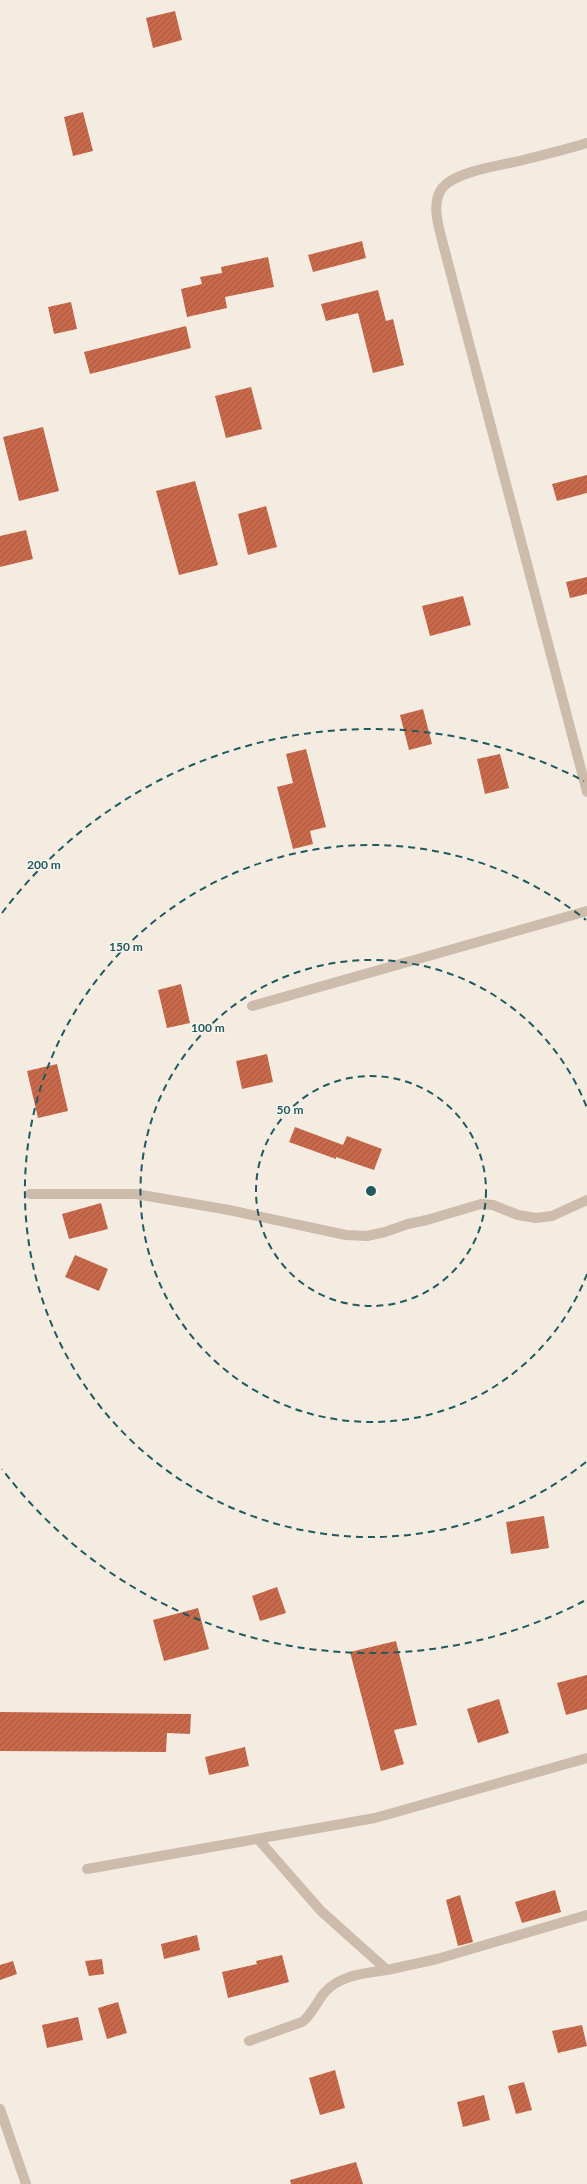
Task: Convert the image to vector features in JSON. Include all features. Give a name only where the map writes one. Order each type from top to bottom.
[{"type":"street","points":[[587,143],[478,171],[452,180],[443,188],[438,199],[436,212],[443,244],[587,792]]},
{"type":"street","points":[[252,1006],[587,911]]},
{"type":"street","points":[[30,1194],[136,1194],[229,1210],[346,1235],[367,1236],[481,1204],[493,1205],[518,1215],[536,1218],[552,1216],[587,1200]]},
{"type":"street","points":[[87,1869],[375,1818],[587,1758]]},
{"type":"street","points":[[258,1839],[321,1911],[386,1970]]},
{"type":"street","points":[[249,2041],[302,2022],[309,2017],[325,1992],[335,1983],[360,1974],[437,1959],[587,1915]]},
{"type":"street","points":[[0,2109],[26,2184]]},
{"type":"building","points":[[175,11],[182,40],[153,48],[146,18]]},
{"type":"building","points":[[83,112],[93,151],[73,156],[64,117]]},
{"type":"building","points":[[362,241],[366,258],[313,272],[308,255]]},
{"type":"building","points":[[268,257],[274,287],[225,297],[227,308],[187,317],[181,289],[202,284],[200,277],[222,273],[221,267]]},
{"type":"building","points":[[378,290],[386,321],[393,319],[404,365],[373,373],[358,313],[326,321],[321,304]]},
{"type":"building","points":[[71,302],[77,329],[54,334],[48,307]]},
{"type":"building","points":[[186,326],[191,348],[90,374],[84,352]]},
{"type":"building","points":[[251,387],[262,429],[226,438],[215,396]]},
{"type":"building","points":[[43,427],[59,491],[19,501],[3,437]]},
{"type":"building","points":[[587,475],[587,493],[557,501],[552,484]]},
{"type":"building","points":[[195,481],[218,565],[179,575],[156,491]]},
{"type":"building","points":[[266,506],[277,547],[248,555],[238,514]]},
{"type":"building","points":[[26,530],[33,559],[0,567],[0,536]]},
{"type":"building","points":[[587,577],[587,594],[570,598],[566,582]]},
{"type":"building","points":[[463,596],[471,625],[430,636],[422,606]]},
{"type":"building","points":[[423,709],[432,744],[409,750],[400,715]]},
{"type":"building","points":[[306,749],[326,827],[310,831],[313,844],[293,849],[277,787],[293,783],[286,754]]},
{"type":"building","points":[[500,754],[509,788],[485,794],[477,759]]},
{"type":"building","points":[[181,984],[190,1023],[167,1028],[158,990]]},
{"type":"building","points":[[267,1054],[273,1082],[242,1089],[236,1061]]},
{"type":"building","points":[[57,1064],[68,1111],[38,1118],[27,1071]]},
{"type":"building","points":[[295,1127],[343,1145],[347,1136],[382,1149],[374,1170],[336,1157],[336,1159],[289,1142]]},
{"type":"building","points":[[101,1203],[108,1229],[69,1239],[62,1214]]},
{"type":"building","points":[[75,1255],[108,1269],[99,1291],[65,1277]]},
{"type":"building","points":[[544,1516],[549,1548],[511,1554],[506,1522]]},
{"type":"building","points":[[277,1587],[286,1613],[260,1621],[252,1596]]},
{"type":"building","points":[[198,1608],[209,1649],[164,1661],[153,1620]]},
{"type":"building","points":[[396,1641],[417,1725],[394,1730],[404,1764],[381,1771],[350,1652]]},
{"type":"building","points":[[587,1675],[587,1709],[566,1715],[557,1683]]},
{"type":"building","points":[[499,1699],[509,1733],[478,1743],[467,1709]]},
{"type":"building","points":[[0,1712],[191,1714],[190,1734],[167,1733],[166,1752],[0,1751]]},
{"type":"building","points":[[245,1747],[249,1766],[209,1775],[205,1757]]},
{"type":"building","points":[[555,1890],[561,1912],[522,1923],[515,1902]]},
{"type":"building","points":[[460,1895],[473,1942],[458,1946],[446,1900]]},
{"type":"building","points":[[197,1935],[200,1950],[164,1959],[161,1944]]},
{"type":"building","points":[[282,1955],[289,1982],[228,1998],[222,1972],[257,1964],[256,1961]]},
{"type":"building","points":[[102,1959],[104,1974],[89,1976],[85,1961]]},
{"type":"building","points":[[13,1961],[17,1974],[0,1980],[0,1965]]},
{"type":"building","points":[[118,2002],[127,2033],[107,2039],[98,2008]]},
{"type":"building","points":[[78,2017],[83,2040],[47,2048],[42,2025]]},
{"type":"building","points":[[582,2025],[587,2046],[558,2053],[552,2031]]},
{"type":"building","points":[[335,2070],[345,2108],[320,2115],[309,2078]]},
{"type":"building","points":[[524,2082],[532,2110],[516,2114],[508,2086]]},
{"type":"building","points":[[484,2095],[490,2120],[463,2127],[457,2102]]},
{"type":"building","points":[[356,2162],[363,2184],[291,2184],[290,2180]]}]
